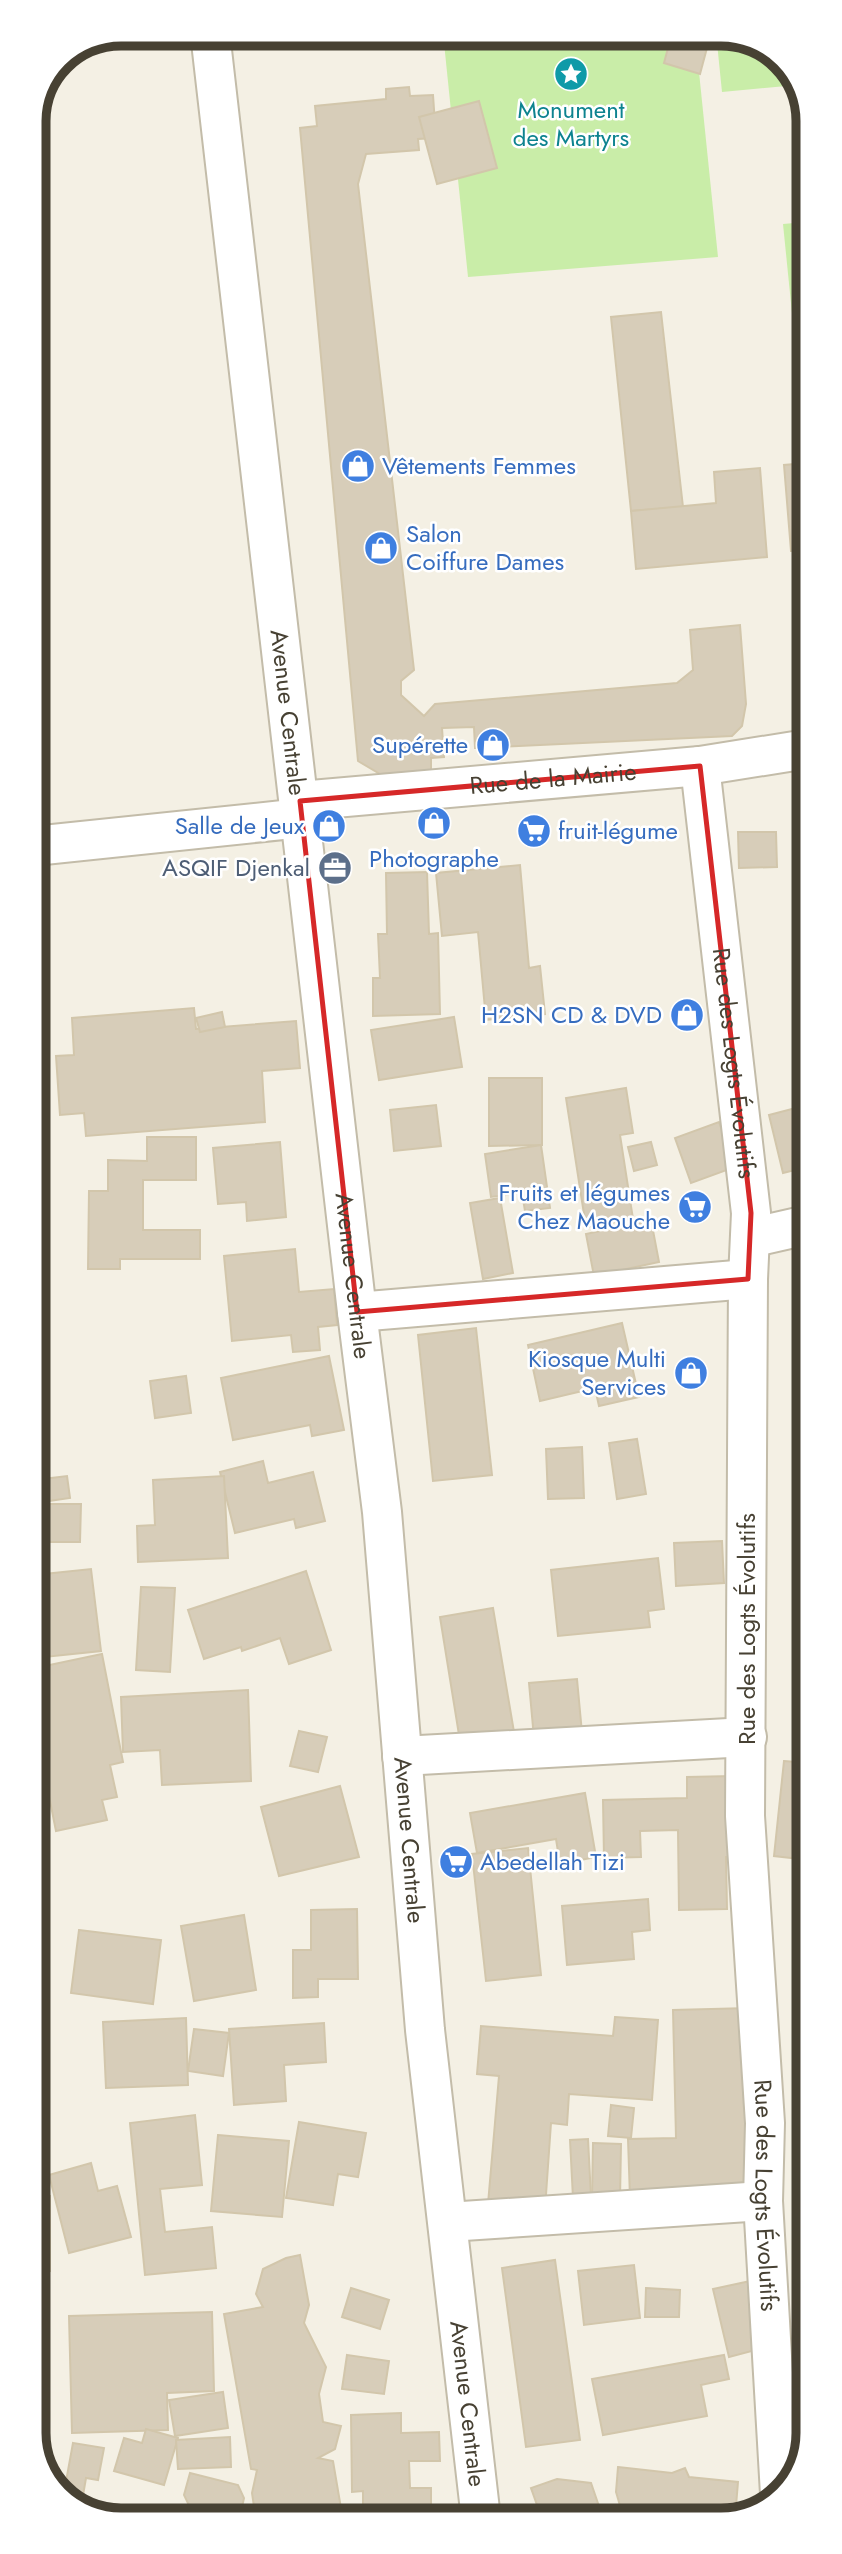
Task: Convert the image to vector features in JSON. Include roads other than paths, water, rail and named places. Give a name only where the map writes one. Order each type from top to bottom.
[{"type":"street","name":"Avenue Centrale","points":[[211,45],[382,1511],[425,2030],[480,2508]]},
{"type":"street","name":"Rue de la Mairie","points":[[45,845],[301,810],[700,766],[796,751]]},
{"type":"street","name":"Rue des Logts Évolutifs","points":[[700,766],[751,1213],[748,1279],[745,1816],[765,2123],[763,2201],[779,2481]]},
{"type":"street","points":[[750,1238],[796,1228]]},
{"type":"street","points":[[357,1312],[748,1279]]},
{"type":"street","points":[[402,1756],[747,1737]]},
{"type":"street","points":[[448,2222],[763,2201]]},
{"type":"place","name":"Monument des Martyrs","points":[[571,74]]},
{"type":"place","name":"Vêtements Femmes","points":[[358,466]]},
{"type":"place","name":"Salon Coiffure Dames","points":[[381,548]]},
{"type":"place","name":"Supérette","points":[[493,745]]},
{"type":"place","name":"Photographe","points":[[434,823]]},
{"type":"place","name":"Salle de Jeux","points":[[329,826]]},
{"type":"place","name":"fruit-légume","points":[[534,831]]},
{"type":"place","name":"ASQIF Djenkal","points":[[335,868]]},
{"type":"place","name":"H2SN CD & DVD","points":[[687,1015]]},
{"type":"place","name":"Fruits et légumes Chez Maouche","points":[[695,1207]]},
{"type":"place","name":"Kiosque Multi Services","points":[[691,1373]]},
{"type":"place","name":"Abedellah Tizi","points":[[456,1862]]}]
